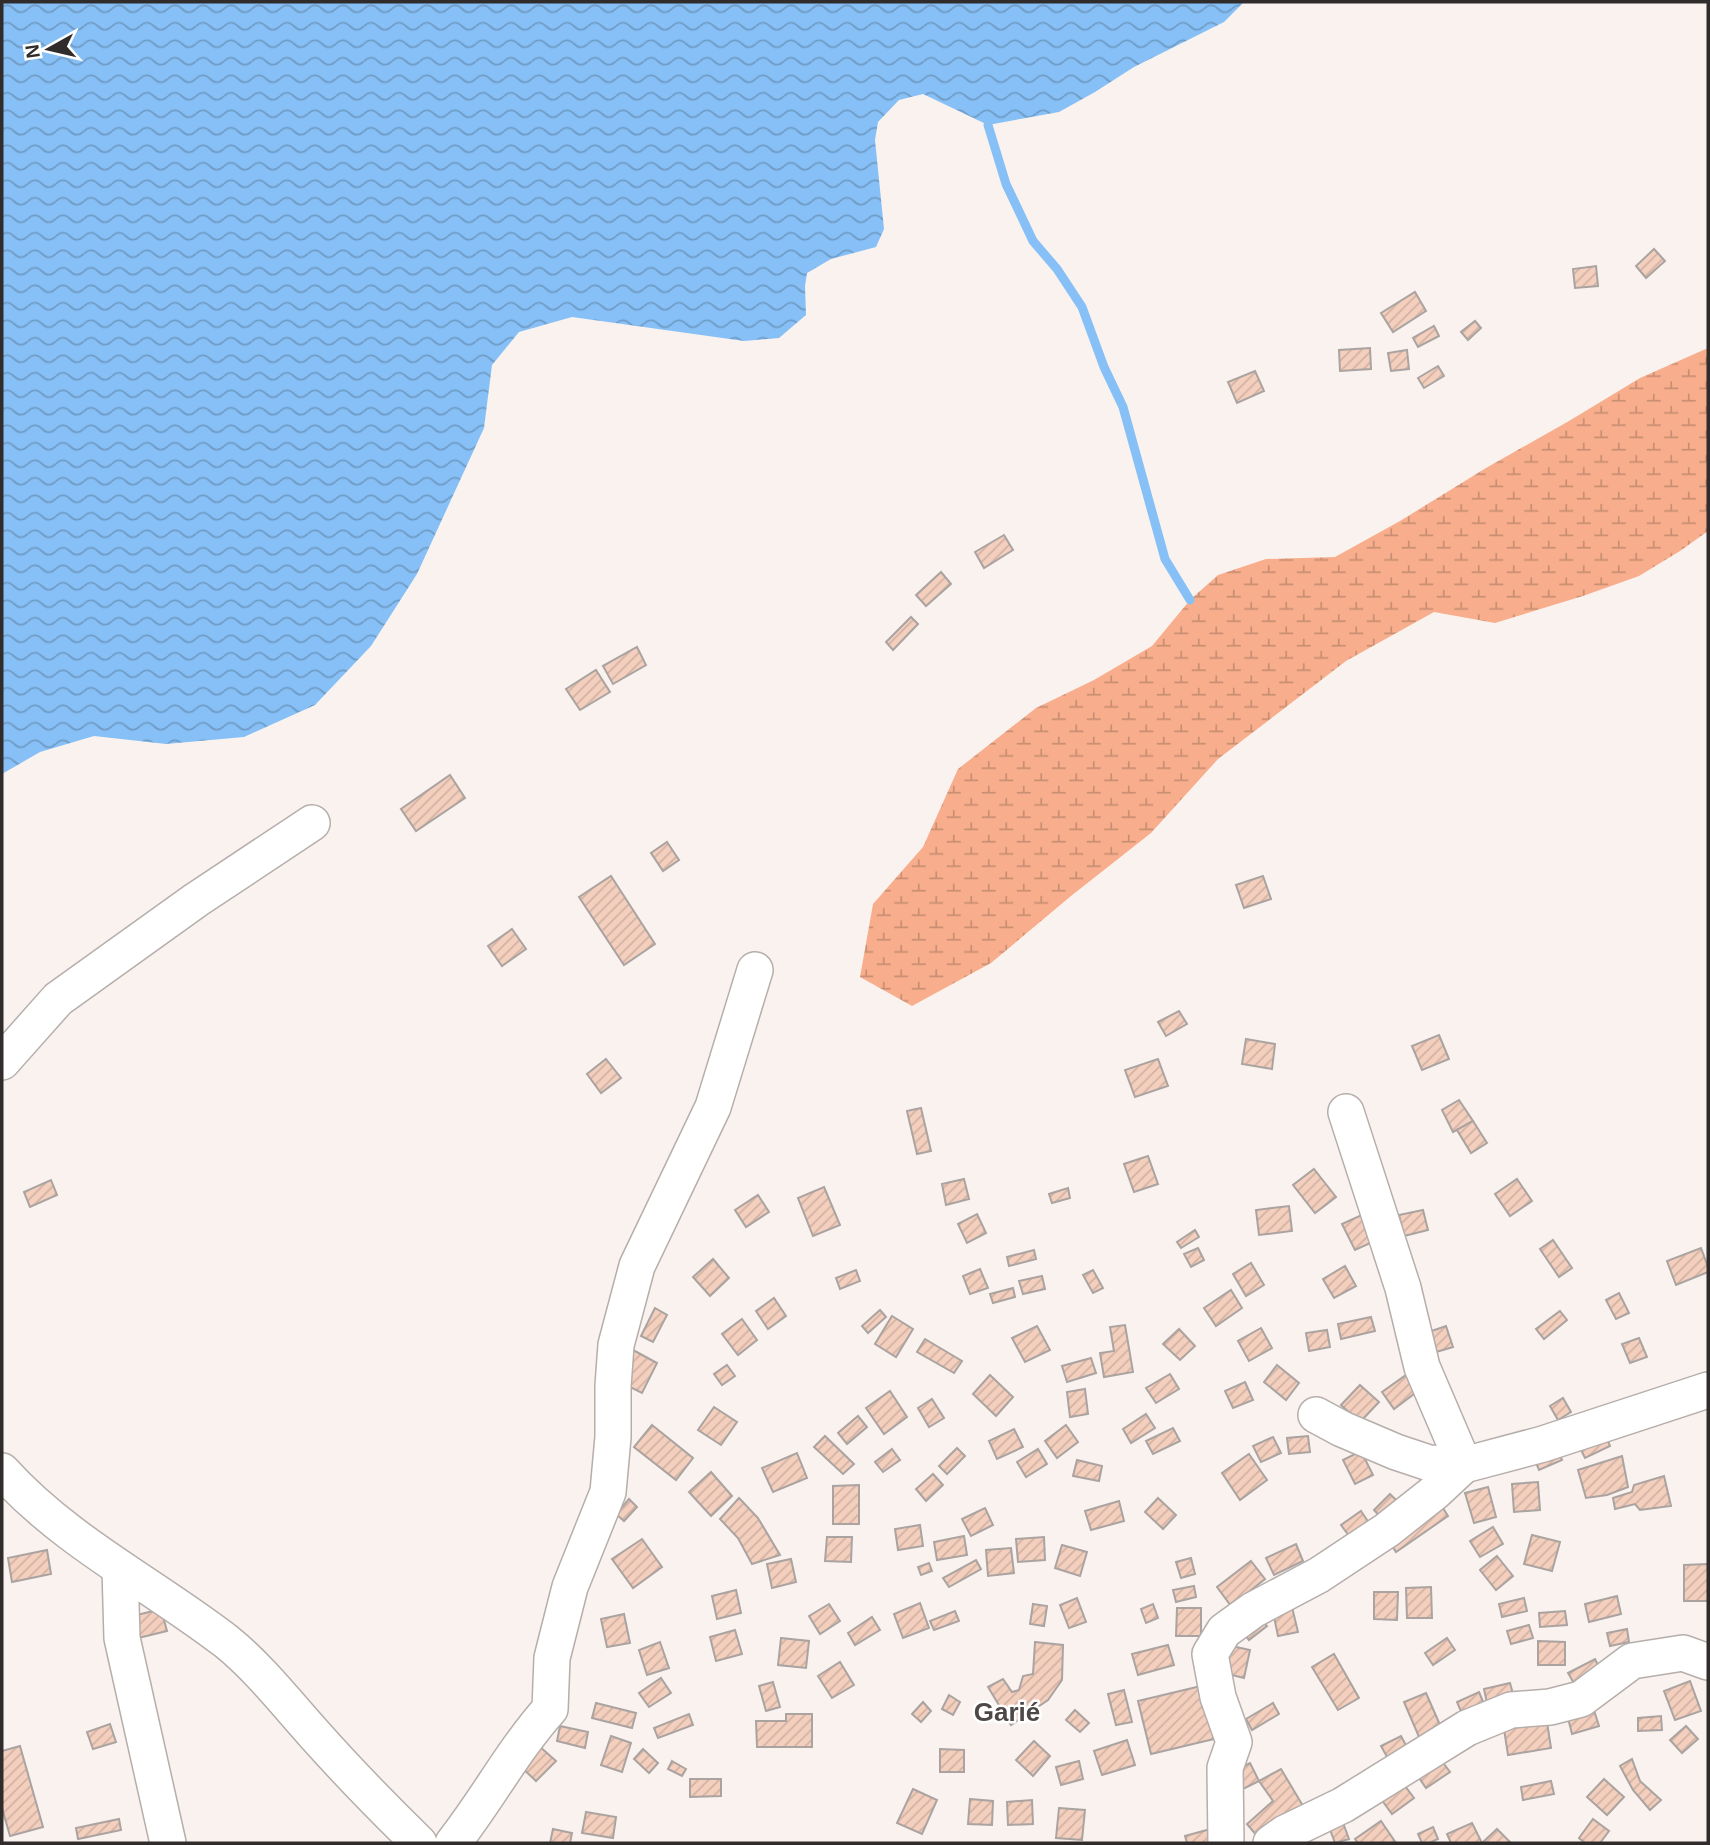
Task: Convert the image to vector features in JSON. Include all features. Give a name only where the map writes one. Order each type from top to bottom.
[{"type":"street","points":[[2,1062],[58,999],[196,900],[312,823]]},
{"type":"street","points":[[453,1843],[533,1727],[550,1709],[552,1658],[570,1587],[608,1492],[616,1345],[637,1266],[713,1107],[755,970]]},
{"type":"street","points":[[1346,1111],[1403,1288],[1422,1367],[1464,1465]]},
{"type":"street","points":[[1316,1415],[1396,1452],[1429,1463],[1464,1465],[1706,1396]]},
{"type":"street","points":[[1226,1843],[1225,1768],[1234,1742],[1219,1697],[1210,1654],[1224,1631],[1253,1611],[1319,1575],[1387,1530],[1464,1465]]},
{"type":"street","points":[[2,1471],[20,1491],[97,1554],[229,1644],[419,1843]]},
{"type":"street","points":[[120,1569],[122,1638],[168,1843]]},
{"type":"street","points":[[1271,1843],[1285,1833],[1343,1805],[1466,1728],[1511,1710],[1550,1707],[1581,1699],[1632,1661],[1683,1653],[1708,1662]]},
{"type":"green space","points":[[1708,348],[1708,531],[1639,576],[1495,623],[1434,612],[1346,661],[1218,759],[1151,833],[991,963],[912,1006],[860,977],[873,904],[923,847],[958,769],[1036,708],[1094,680],[1152,646],[1190,600],[1218,575],[1266,559],[1335,557],[1640,378]]},
{"type":"water","points":[[2,2],[1244,2],[1224,22],[1134,67],[1059,112],[988,125],[923,94],[899,100],[878,122],[875,140],[884,229],[876,247],[831,259],[807,273],[806,315],[779,338],[744,341],[572,317],[519,332],[492,365],[484,428],[417,574],[371,646],[315,705],[244,737],[166,744],[94,736],[40,752],[2,774]]},
{"type":"building","points":[[1654,249],[1665,261],[1646,278],[1636,266]]},
{"type":"building","points":[[1596,266],[1598,286],[1575,288],[1573,269]]},
{"type":"building","points":[[1415,292],[1426,311],[1393,332],[1381,313]]},
{"type":"building","points":[[1475,321],[1481,328],[1468,340],[1461,332]]},
{"type":"building","points":[[1434,326],[1439,336],[1418,347],[1413,338]]},
{"type":"building","points":[[1370,348],[1371,369],[1340,371],[1339,350]]},
{"type":"building","points":[[1407,350],[1409,369],[1391,371],[1388,353]]},
{"type":"building","points":[[1438,366],[1444,376],[1424,388],[1418,378]]},
{"type":"building","points":[[1255,371],[1264,391],[1237,403],[1228,382]]},
{"type":"building","points":[[1004,535],[1013,550],[984,568],[975,552]]},
{"type":"building","points":[[941,572],[951,584],[926,606],[916,595]]},
{"type":"building","points":[[911,617],[918,624],[893,650],[886,642]]},
{"type":"building","points":[[637,647],[646,665],[613,684],[603,666]]},
{"type":"building","points":[[596,670],[610,692],[580,710],[566,689]]},
{"type":"building","points":[[450,775],[465,798],[416,831],[401,809]]},
{"type":"building","points":[[667,842],[679,860],[663,871],[651,853]]},
{"type":"building","points":[[611,876],[655,944],[624,965],[579,897]]},
{"type":"building","points":[[1263,876],[1271,899],[1244,908],[1236,885]]},
{"type":"building","points":[[512,929],[526,949],[502,966],[488,946]]},
{"type":"building","points":[[1179,1011],[1187,1024],[1166,1036],[1158,1022]]},
{"type":"building","points":[[1439,1035],[1449,1059],[1422,1070],[1412,1046]]},
{"type":"building","points":[[1246,1039],[1275,1044],[1272,1069],[1242,1064]]},
{"type":"building","points":[[606,1059],[621,1078],[601,1093],[587,1074]]},
{"type":"building","points":[[1158,1059],[1168,1086],[1135,1097],[1125,1070]]},
{"type":"building","points":[[1459,1100],[1473,1121],[1453,1132],[1442,1110]]},
{"type":"building","points":[[921,1108],[931,1151],[917,1154],[907,1111]]},
{"type":"building","points":[[1473,1121],[1487,1143],[1471,1153],[1457,1130]]},
{"type":"building","points":[[1148,1156],[1158,1184],[1134,1192],[1124,1164]]},
{"type":"building","points":[[1314,1169],[1336,1197],[1315,1213],[1293,1185]]},
{"type":"building","points":[[964,1179],[969,1199],[946,1205],[942,1184]]},
{"type":"building","points":[[1517,1179],[1532,1201],[1510,1216],[1495,1194]]},
{"type":"building","points":[[51,1180],[57,1195],[30,1207],[24,1192]]},
{"type":"building","points":[[824,1187],[840,1225],[813,1236],[798,1198]]},
{"type":"building","points":[[1068,1188],[1070,1198],[1052,1203],[1049,1194]]},
{"type":"building","points":[[758,1195],[769,1212],[746,1227],[735,1210]]},
{"type":"building","points":[[1289,1206],[1292,1231],[1259,1235],[1256,1210]]},
{"type":"building","points":[[1423,1210],[1428,1230],[1404,1236],[1399,1215]]},
{"type":"building","points":[[1366,1213],[1377,1240],[1355,1250],[1342,1224]]},
{"type":"building","points":[[977,1214],[986,1233],[967,1243],[958,1224]]},
{"type":"building","points":[[1195,1230],[1199,1237],[1181,1248],[1177,1242]]},
{"type":"building","points":[[1553,1240],[1572,1268],[1559,1277],[1540,1249]]},
{"type":"building","points":[[1198,1248],[1204,1260],[1191,1267],[1184,1254]]},
{"type":"building","points":[[1701,1248],[1708,1272],[1676,1285],[1667,1261]]},
{"type":"building","points":[[1034,1250],[1036,1259],[1009,1266],[1007,1257]]},
{"type":"building","points":[[713,1259],[729,1278],[710,1296],[693,1277]]},
{"type":"building","points":[[1251,1263],[1264,1285],[1246,1296],[1233,1274]]},
{"type":"building","points":[[1345,1266],[1356,1286],[1334,1298],[1323,1279]]},
{"type":"building","points":[[980,1269],[988,1288],[970,1294],[963,1276]]},
{"type":"building","points":[[856,1270],[860,1281],[840,1289],[836,1278]]},
{"type":"building","points":[[1093,1270],[1103,1288],[1093,1293],[1083,1275]]},
{"type":"building","points":[[1042,1276],[1045,1289],[1023,1294],[1019,1281]]},
{"type":"building","points":[[1013,1288],[1015,1297],[993,1303],[990,1294]]},
{"type":"building","points":[[1231,1290],[1242,1308],[1216,1326],[1204,1308]]},
{"type":"building","points":[[1619,1293],[1629,1313],[1616,1319],[1606,1300]]},
{"type":"building","points":[[774,1298],[786,1316],[768,1329],[756,1311]]},
{"type":"building","points":[[655,1308],[667,1315],[653,1342],[641,1336]]},
{"type":"building","points":[[880,1310],[886,1317],[868,1333],[862,1326]]},
{"type":"building","points":[[1560,1311],[1567,1320],[1544,1339],[1536,1329]]},
{"type":"building","points":[[892,1316],[913,1329],[896,1357],[875,1344]]},
{"type":"building","points":[[1371,1317],[1375,1331],[1341,1339],[1338,1324]]},
{"type":"building","points":[[742,1319],[757,1340],[738,1355],[722,1334]]},
{"type":"building","points":[[1125,1325],[1133,1372],[1104,1377],[1100,1353],[1114,1351],[1110,1327]]},
{"type":"building","points":[[1037,1326],[1050,1350],[1025,1362],[1012,1338]]},
{"type":"building","points":[[1446,1326],[1453,1347],[1426,1355],[1420,1335]]},
{"type":"building","points":[[1261,1328],[1272,1348],[1249,1361],[1238,1341]]},
{"type":"building","points":[[1179,1329],[1195,1346],[1180,1360],[1163,1344]]},
{"type":"building","points":[[1327,1330],[1330,1347],[1309,1351],[1306,1333]]},
{"type":"building","points":[[1639,1338],[1647,1357],[1630,1363],[1622,1344]]},
{"type":"building","points":[[925,1339],[962,1361],[954,1373],[917,1352]]},
{"type":"building","points":[[633,1350],[657,1363],[642,1393],[618,1381]]},
{"type":"building","points":[[1091,1358],[1096,1373],[1067,1382],[1062,1366]]},
{"type":"building","points":[[727,1365],[735,1376],[722,1385],[714,1374]]},
{"type":"building","points":[[1277,1365],[1299,1383],[1286,1400],[1264,1382]]},
{"type":"building","points":[[1170,1374],[1179,1389],[1156,1403],[1146,1388]]},
{"type":"building","points":[[990,1375],[1013,1397],[996,1416],[973,1394]]},
{"type":"building","points":[[1406,1375],[1418,1391],[1394,1409],[1382,1392]]},
{"type":"building","points":[[1245,1382],[1253,1400],[1233,1408],[1225,1391]]},
{"type":"building","points":[[1360,1385],[1379,1402],[1360,1422],[1341,1405]]},
{"type":"building","points":[[1085,1389],[1088,1414],[1070,1417],[1067,1392]]},
{"type":"building","points":[[890,1391],[907,1417],[884,1434],[866,1408]]},
{"type":"building","points":[[1563,1398],[1571,1412],[1558,1420],[1550,1406]]},
{"type":"building","points":[[932,1399],[944,1418],[929,1427],[918,1408]]},
{"type":"building","points":[[714,1407],[737,1422],[721,1445],[698,1430]]},
{"type":"building","points":[[1146,1414],[1155,1428],[1131,1443],[1123,1429]]},
{"type":"building","points":[[858,1416],[867,1427],[847,1444],[838,1433]]},
{"type":"building","points":[[652,1425],[693,1458],[676,1480],[634,1447]]},
{"type":"building","points":[[1066,1425],[1078,1442],[1057,1458],[1045,1441]]},
{"type":"building","points":[[1173,1428],[1180,1441],[1153,1454],[1146,1441]]},
{"type":"building","points":[[1014,1429],[1023,1447],[997,1459],[989,1441]]},
{"type":"building","points":[[1603,1429],[1610,1446],[1585,1458],[1577,1442]]},
{"type":"building","points":[[825,1436],[854,1464],[843,1474],[814,1447]]},
{"type":"building","points":[[1308,1436],[1310,1452],[1289,1454],[1287,1438]]},
{"type":"building","points":[[1273,1437],[1281,1453],[1261,1462],[1253,1446]]},
{"type":"building","points":[[957,1448],[965,1456],[947,1474],[939,1466]]},
{"type":"building","points":[[1557,1448],[1562,1460],[1539,1470],[1534,1458]]},
{"type":"building","points":[[892,1449],[900,1460],[883,1472],[875,1462]]},
{"type":"building","points":[[1038,1449],[1047,1464],[1026,1477],[1017,1462]]},
{"type":"building","points":[[1361,1451],[1373,1475],[1355,1484],[1343,1460]]},
{"type":"building","points":[[797,1453],[807,1478],[773,1492],[762,1468]]},
{"type":"building","points":[[1249,1454],[1267,1480],[1240,1500],[1222,1473]]},
{"type":"building","points":[[1622,1456],[1628,1487],[1607,1495],[1586,1498],[1578,1470]]},
{"type":"building","points":[[1077,1460],[1102,1466],[1099,1481],[1073,1476]]},
{"type":"building","points":[[711,1472],[732,1496],[711,1516],[689,1492]]},
{"type":"building","points":[[933,1474],[943,1485],[926,1501],[916,1489]]},
{"type":"building","points":[[1664,1476],[1671,1506],[1640,1510],[1635,1504],[1615,1509],[1613,1498],[1632,1492],[1634,1485]]},
{"type":"building","points":[[1538,1482],[1540,1510],[1514,1512],[1512,1484]]},
{"type":"building","points":[[859,1485],[859,1524],[833,1524],[833,1486]]},
{"type":"building","points":[[1488,1487],[1496,1517],[1474,1523],[1465,1493]]},
{"type":"building","points":[[1390,1494],[1401,1505],[1384,1521],[1374,1510]]},
{"type":"building","points":[[739,1498],[758,1518],[780,1555],[752,1564],[738,1538],[720,1519]]},
{"type":"building","points":[[1158,1498],[1176,1515],[1163,1529],[1145,1512]]},
{"type":"building","points":[[629,1499],[637,1507],[624,1521],[616,1514]]},
{"type":"building","points":[[1119,1501],[1124,1521],[1091,1530],[1085,1511]]},
{"type":"building","points":[[1441,1505],[1448,1516],[1396,1552],[1389,1541]]},
{"type":"building","points":[[985,1508],[993,1525],[971,1536],[962,1519]]},
{"type":"building","points":[[1361,1511],[1369,1523],[1349,1536],[1341,1525]]},
{"type":"building","points":[[920,1525],[923,1546],[898,1550],[895,1529]]},
{"type":"building","points":[[1493,1527],[1503,1544],[1480,1557],[1470,1541]]},
{"type":"building","points":[[1532,1535],[1560,1542],[1552,1571],[1524,1564]]},
{"type":"building","points":[[964,1536],[967,1555],[937,1560],[934,1542]]},
{"type":"building","points":[[827,1537],[852,1537],[851,1562],[825,1561]]},
{"type":"building","points":[[1044,1537],[1045,1560],[1018,1562],[1016,1539]]},
{"type":"building","points":[[642,1539],[662,1567],[633,1588],[612,1559]]},
{"type":"building","points":[[1296,1544],[1303,1561],[1274,1575],[1266,1558]]},
{"type":"building","points":[[1062,1545],[1087,1552],[1080,1576],[1055,1568]]},
{"type":"building","points":[[1011,1548],[1014,1573],[988,1576],[986,1550]]},
{"type":"building","points":[[47,1550],[51,1574],[12,1582],[8,1558]]},
{"type":"building","points":[[1497,1556],[1513,1576],[1496,1590],[1480,1570]]},
{"type":"building","points":[[1191,1558],[1195,1574],[1181,1578],[1176,1562]]},
{"type":"building","points":[[791,1559],[796,1582],[772,1588],[767,1564]]},
{"type":"building","points":[[976,1560],[981,1569],[949,1587],[943,1578]]},
{"type":"building","points":[[1251,1561],[1265,1579],[1231,1606],[1217,1587]]},
{"type":"building","points":[[929,1563],[932,1571],[921,1575],[918,1567]]},
{"type":"building","points":[[1708,1564],[1708,1601],[1684,1601],[1684,1565]]},
{"type":"building","points":[[1194,1586],[1196,1597],[1176,1602],[1173,1590]]},
{"type":"building","points":[[1431,1587],[1432,1618],[1407,1618],[1406,1588]]},
{"type":"building","points":[[736,1590],[741,1613],[717,1619],[712,1596]]},
{"type":"building","points":[[1374,1592],[1398,1592],[1397,1620],[1374,1619]]},
{"type":"building","points":[[1617,1596],[1621,1614],[1589,1622],[1585,1604]]},
{"type":"building","points":[[1077,1598],[1086,1622],[1069,1628],[1060,1605]]},
{"type":"building","points":[[1524,1598],[1527,1611],[1502,1617],[1499,1604]]},
{"type":"building","points":[[920,1603],[929,1628],[903,1638],[894,1614]]},
{"type":"building","points":[[1291,1603],[1298,1632],[1278,1636],[1272,1607]]},
{"type":"building","points":[[829,1604],[840,1621],[820,1634],[809,1616]]},
{"type":"building","points":[[1033,1604],[1047,1606],[1044,1626],[1030,1624]]},
{"type":"building","points":[[1153,1604],[1158,1618],[1146,1623],[1141,1609]]},
{"type":"building","points":[[1177,1608],[1201,1608],[1201,1636],[1176,1636]]},
{"type":"building","points":[[161,1609],[167,1631],[134,1639],[129,1617]]},
{"type":"building","points":[[955,1611],[959,1621],[934,1630],[930,1621]]},
{"type":"building","points":[[1565,1611],[1567,1625],[1540,1627],[1539,1613]]},
{"type":"building","points":[[624,1614],[630,1643],[607,1647],[601,1619]]},
{"type":"building","points":[[872,1617],[880,1630],[855,1645],[848,1633]]},
{"type":"building","points":[[1259,1617],[1267,1626],[1249,1640],[1242,1631]]},
{"type":"building","points":[[1529,1625],[1533,1638],[1511,1644],[1507,1631]]},
{"type":"building","points":[[1627,1629],[1629,1642],[1610,1646],[1607,1633]]},
{"type":"building","points":[[735,1630],[742,1654],[716,1661],[710,1637]]},
{"type":"building","points":[[781,1638],[809,1641],[806,1668],[778,1665]]},
{"type":"building","points":[[1447,1638],[1455,1650],[1433,1665],[1425,1653]]},
{"type":"building","points":[[1538,1641],[1565,1642],[1565,1665],[1538,1665]]},
{"type":"building","points":[[660,1642],[669,1668],[647,1675],[639,1650]]},
{"type":"building","points":[[1035,1642],[1063,1645],[1062,1680],[1048,1700],[1011,1725],[988,1687],[1003,1679],[1012,1692],[1019,1690],[1023,1676],[1033,1674]]},
{"type":"building","points":[[1168,1645],[1174,1665],[1138,1675],[1132,1654]]},
{"type":"building","points":[[1227,1645],[1250,1650],[1244,1678],[1220,1672]]},
{"type":"building","points":[[1334,1654],[1359,1698],[1338,1710],[1312,1667]]},
{"type":"building","points":[[1595,1659],[1601,1671],[1575,1685],[1568,1673]]},
{"type":"building","points":[[840,1662],[854,1685],[832,1698],[818,1676]]},
{"type":"building","points":[[661,1678],[671,1693],[649,1707],[639,1693]]},
{"type":"building","points":[[1690,1681],[1701,1711],[1675,1720],[1664,1691]]},
{"type":"building","points":[[773,1682],[780,1707],[766,1711],[759,1686]]},
{"type":"building","points":[[1510,1683],[1515,1701],[1488,1708],[1484,1689]]},
{"type":"building","points":[[1201,1686],[1214,1739],[1151,1754],[1138,1701]]},
{"type":"building","points":[[1124,1690],[1132,1722],[1116,1725],[1108,1694]]},
{"type":"building","points":[[1479,1692],[1487,1711],[1465,1721],[1457,1702]]},
{"type":"building","points":[[1426,1693],[1444,1734],[1422,1744],[1404,1702]]},
{"type":"building","points":[[949,1695],[960,1702],[953,1715],[942,1709]]},
{"type":"building","points":[[923,1702],[931,1711],[921,1722],[912,1714]]},
{"type":"building","points":[[596,1703],[636,1713],[632,1728],[592,1718]]},
{"type":"building","points":[[1273,1703],[1279,1714],[1252,1730],[1246,1719]]},
{"type":"building","points":[[1593,1707],[1599,1726],[1572,1734],[1567,1714]]},
{"type":"building","points":[[1075,1710],[1089,1723],[1080,1732],[1066,1720]]},
{"type":"building","points":[[689,1714],[693,1725],[658,1738],[654,1728]]},
{"type":"building","points":[[786,1714],[812,1714],[812,1747],[757,1747],[756,1721],[786,1721]]},
{"type":"building","points":[[1661,1716],[1662,1730],[1638,1731],[1638,1718]]},
{"type":"building","points":[[1547,1722],[1551,1748],[1508,1755],[1504,1729]]},
{"type":"building","points":[[110,1724],[116,1742],[93,1749],[87,1732]]},
{"type":"building","points":[[560,1726],[588,1732],[585,1748],[557,1741]]},
{"type":"building","points":[[1686,1726],[1698,1739],[1682,1753],[1670,1740]]},
{"type":"building","points":[[611,1736],[631,1743],[622,1772],[601,1765]]},
{"type":"building","points":[[1401,1736],[1410,1753],[1391,1764],[1381,1746]]},
{"type":"building","points":[[1127,1740],[1135,1765],[1102,1775],[1094,1751]]},
{"type":"building","points":[[1034,1741],[1050,1756],[1033,1776],[1016,1760]]},
{"type":"building","points":[[20,1746],[43,1827],[10,1836],[2,1808],[2,1751]]},
{"type":"building","points":[[539,1746],[556,1761],[536,1781],[520,1766]]},
{"type":"building","points":[[643,1749],[658,1763],[649,1773],[634,1759]]},
{"type":"building","points":[[940,1749],[964,1750],[964,1772],[940,1772]]},
{"type":"building","points":[[1438,1756],[1450,1772],[1426,1788],[1415,1772]]},
{"type":"building","points":[[1632,1759],[1640,1781],[1661,1800],[1650,1810],[1633,1790],[1620,1766]]},
{"type":"building","points":[[672,1761],[686,1769],[682,1776],[668,1769]]},
{"type":"building","points":[[1079,1761],[1083,1779],[1061,1785],[1056,1767]]},
{"type":"building","points":[[1250,1763],[1259,1781],[1243,1789],[1234,1771]]},
{"type":"building","points":[[1281,1769],[1306,1811],[1262,1842],[1247,1824],[1273,1801],[1259,1781]]},
{"type":"building","points":[[690,1779],[721,1779],[721,1796],[690,1797]]},
{"type":"building","points":[[1604,1779],[1624,1797],[1607,1815],[1587,1797]]},
{"type":"building","points":[[1551,1781],[1554,1794],[1523,1800],[1521,1787]]},
{"type":"building","points":[[1402,1782],[1414,1798],[1392,1814],[1381,1799]]},
{"type":"building","points":[[913,1789],[937,1800],[922,1834],[897,1823]]},
{"type":"building","points":[[970,1799],[993,1801],[992,1825],[968,1824]]},
{"type":"building","points":[[1032,1800],[1033,1824],[1008,1825],[1007,1802]]},
{"type":"building","points":[[1059,1808],[1085,1810],[1082,1840],[1056,1838]]},
{"type":"building","points":[[586,1812],[616,1817],[613,1838],[582,1833]]},
{"type":"building","points":[[119,1819],[121,1830],[78,1839],[76,1828]]},
{"type":"building","points":[[1593,1819],[1609,1831],[1600,1843],[1585,1843],[1579,1838]]},
{"type":"building","points":[[1342,1820],[1349,1839],[1335,1843],[1328,1824]]},
{"type":"building","points":[[1381,1821],[1396,1843],[1358,1843],[1355,1839]]},
{"type":"building","points":[[1472,1823],[1482,1843],[1451,1843],[1447,1834]]},
{"type":"building","points":[[1433,1827],[1438,1839],[1422,1843],[1418,1834]]},
{"type":"building","points":[[1214,1828],[1218,1843],[1187,1843],[1185,1836]]},
{"type":"building","points":[[553,1829],[572,1833],[570,1843],[550,1843]]},
{"type":"building","points":[[1497,1829],[1511,1843],[1482,1843]]},
{"type":"waterway","points":[[988,125],[1006,184],[1033,241],[1057,269],[1082,307],[1104,367],[1123,407],[1165,559],[1190,600]]},
{"type":"district","name":"Garié","points":[[1007,1712]]}]
